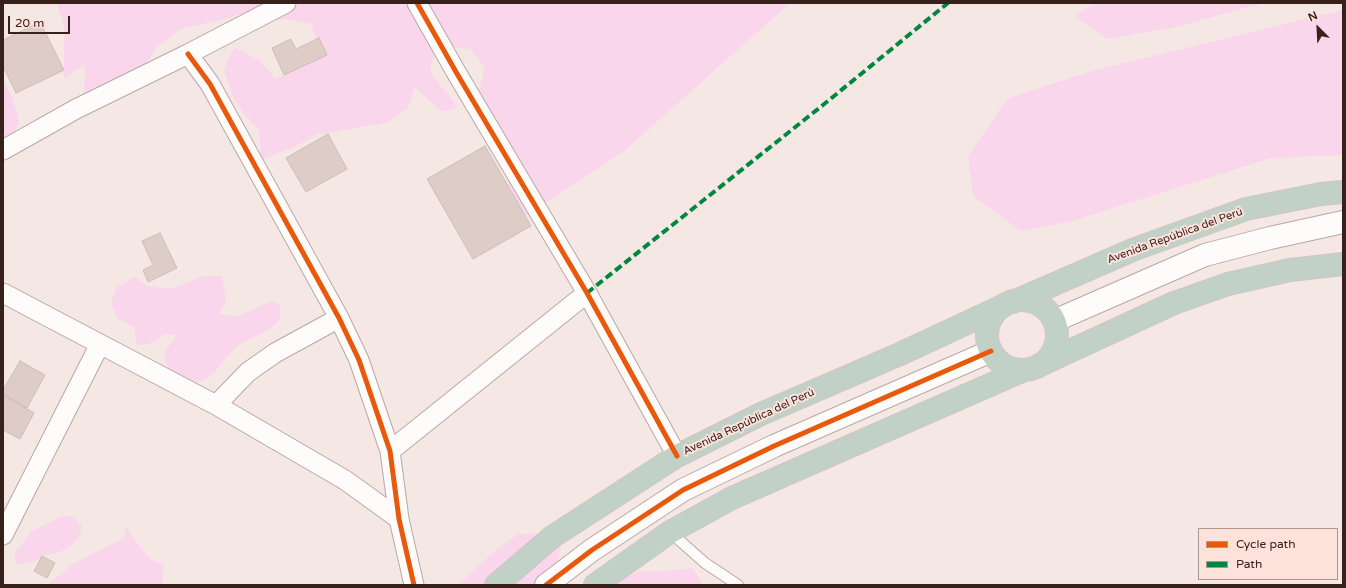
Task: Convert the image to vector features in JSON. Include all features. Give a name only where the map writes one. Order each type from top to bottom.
[{"type":"highway","name":"Avenida República del Perú","points":[[496,585],[552,537],[677,456],[761,414],[900,354],[1008,304],[1135,249],[1246,209],[1321,194],[1343,192]]},
{"type":"highway","points":[[595,585],[670,532],[732,498],[1033,367],[1174,303],[1228,284],[1290,270],[1343,264]]},
{"type":"highway","points":[[1023,300],[1037,304],[1049,313],[1054,321],[1057,330],[1057,340],[1052,353],[1033,367],[1014,369],[1004,365],[996,359],[991,351],[987,331],[990,321],[996,313],[1008,304],[1023,300]]},
{"type":"street","points":[[3,150],[76,109],[188,54],[286,3]]},
{"type":"street","points":[[417,3],[460,79],[587,293],[677,456]]},
{"type":"street","points":[[188,54],[210,84],[339,318],[359,360],[390,451],[399,519],[411,584]]},
{"type":"street","points":[[1054,321],[1205,255],[1270,238],[1343,222]]},
{"type":"street","points":[[3,293],[216,405],[345,480],[399,519]]},
{"type":"street","points":[[390,451],[587,293]]},
{"type":"street","points":[[216,405],[248,372],[275,353],[339,318]]},
{"type":"street","points":[[3,535],[100,344]]},
{"type":"street","points":[[546,585],[592,550],[684,490],[774,446],[991,351]]},
{"type":"lane","points":[[670,532],[706,563],[738,585]]},
{"type":"shaded area","points":[[57,3],[790,3],[623,152],[514,223],[503,192],[510,181],[525,173],[477,98],[485,67],[470,49],[446,46],[434,52],[430,72],[457,107],[442,112],[415,87],[408,108],[389,122],[316,135],[294,147],[261,160],[259,131],[234,99],[224,70],[234,47],[259,60],[276,79],[321,55],[311,24],[289,19],[265,21],[250,11],[225,19],[180,29],[156,48],[144,68],[84,95],[85,65],[64,78],[64,28]]},
{"type":"shaded area","points":[[1094,3],[1263,3],[1176,27],[1107,39],[1075,17]]},
{"type":"shaded area","points":[[1343,10],[1343,155],[1271,158],[1072,221],[1021,231],[973,196],[968,156],[1008,98],[1095,70]]},
{"type":"shaded area","points":[[3,79],[12,97],[19,120],[14,137],[3,146]]},
{"type":"shaded area","points":[[205,276],[222,276],[226,301],[219,313],[235,317],[273,301],[280,306],[280,319],[269,330],[238,345],[227,356],[216,371],[206,379],[188,384],[178,383],[167,365],[165,352],[176,336],[166,334],[151,343],[137,345],[134,327],[117,318],[111,303],[116,288],[134,277],[148,286],[169,289]]},
{"type":"shaded area","points":[[74,516],[82,527],[79,537],[73,544],[58,553],[44,555],[38,560],[17,565],[14,553],[31,531],[61,517]]},
{"type":"shaded area","points":[[126,527],[149,559],[164,565],[162,585],[47,585],[75,563],[124,538]]},
{"type":"shaded area","points":[[553,533],[561,549],[554,570],[539,585],[458,585],[498,548],[519,534]]},
{"type":"shaded area","points":[[692,568],[702,582],[701,585],[611,585],[614,582],[639,571],[667,571]]},
{"type":"building","points":[[40,22],[64,70],[16,93],[3,66],[3,40]]},
{"type":"building","points":[[319,38],[327,55],[284,75],[272,48],[291,39],[296,49]]},
{"type":"building","points":[[328,134],[347,169],[306,192],[286,158]]},
{"type":"building","points":[[485,146],[531,226],[473,259],[427,179]]},
{"type":"building","points":[[160,233],[177,268],[148,282],[143,270],[153,265],[142,241]]},
{"type":"building","points":[[20,361],[45,375],[27,408],[3,394],[3,390]]},
{"type":"building","points":[[3,395],[34,413],[20,439],[3,430]]},
{"type":"building","points":[[42,556],[55,563],[47,578],[34,571]]},
{"type":"marked path","points":[[587,293],[823,105],[948,3]]},
{"type":"cycle path","points":[[417,3],[456,72],[587,293],[677,456]]},
{"type":"cycle path","points":[[188,54],[210,84],[339,318],[359,360],[390,451],[399,519],[414,585]]},
{"type":"cycle path","points":[[546,585],[592,550],[683,490],[774,446],[991,351]]}]
